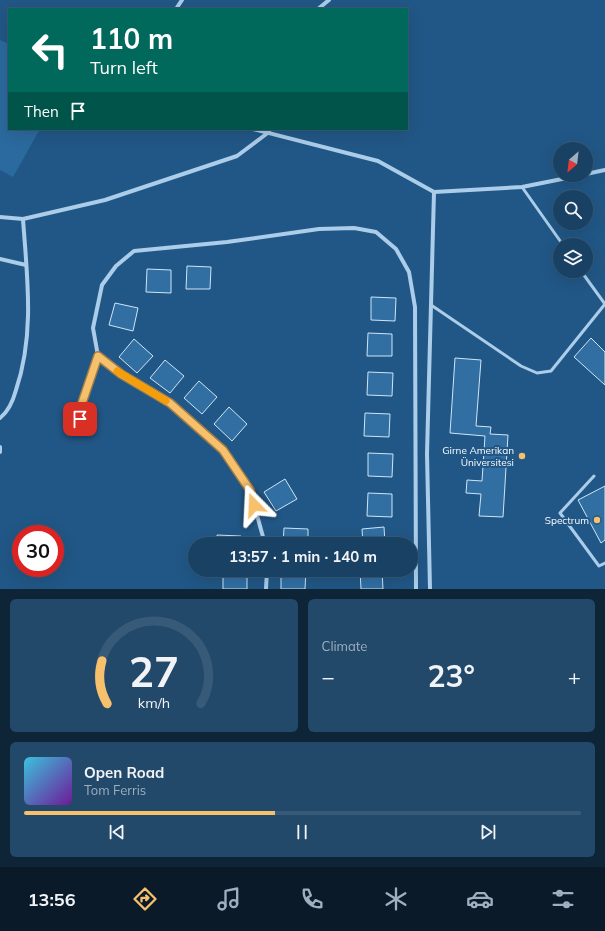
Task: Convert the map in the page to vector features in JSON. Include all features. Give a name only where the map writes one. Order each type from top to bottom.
[{"type":"street","points":[[319,8],[329,0]]},
{"type":"street","points":[[258,130],[378,161],[434,192],[522,187],[553,181]]},
{"type":"street","points":[[0,218],[23,219],[104,200],[237,156],[268,132]]},
{"type":"street","points":[[593,173],[605,170]]},
{"type":"street","points":[[430,589],[427,454],[434,192]]},
{"type":"street","points":[[0,418],[12,404],[23,369],[29,312],[23,219]]},
{"type":"street","points":[[263,537],[250,490],[223,450],[170,403],[121,374],[98,356],[93,328],[102,285],[116,266],[134,251],[227,242],[319,228],[354,228],[376,232],[396,249],[409,272],[415,307],[416,589]]},
{"type":"street","points":[[0,259],[26,265]]},
{"type":"street","points":[[0,447],[0,452]]},
{"type":"street","points":[[266,589],[267,577]]},
{"type":"lane","points":[[522,187],[558,238]]},
{"type":"lane","points":[[431,305],[521,366],[537,373],[551,371],[605,304],[586,278]]},
{"type":"lane","points":[[78,432],[81,406],[98,356]]},
{"type":"lane","points":[[594,476],[560,513],[599,566],[605,563]]},
{"type":"shaded area","points":[[0,40],[8,44],[8,130],[39,130],[13,177],[0,170]]},
{"type":"building","points":[[187,266],[211,267],[210,289],[186,289]]},
{"type":"building","points":[[147,269],[171,270],[171,293],[146,292]]},
{"type":"building","points":[[371,297],[396,298],[395,321],[371,320]]},
{"type":"building","points":[[115,303],[138,308],[133,331],[109,325]]},
{"type":"building","points":[[368,333],[392,334],[392,356],[367,356]]},
{"type":"building","points":[[591,338],[605,352],[605,385],[574,357]]},
{"type":"building","points":[[134,339],[153,356],[137,373],[119,357]]},
{"type":"building","points":[[455,358],[481,360],[476,426],[491,427],[490,434],[508,435],[503,517],[479,516],[481,494],[466,493],[467,480],[482,481],[485,436],[450,433]]},
{"type":"building","points":[[165,360],[184,376],[170,393],[150,378]]},
{"type":"building","points":[[368,372],[393,373],[392,396],[367,395]]},
{"type":"building","points":[[199,381],[217,397],[202,414],[184,398]]},
{"type":"building","points":[[229,407],[247,424],[232,441],[214,424]]},
{"type":"building","points":[[365,413],[390,414],[389,437],[364,436]]},
{"type":"building","points":[[368,453],[393,454],[392,477],[368,476]]},
{"type":"building","points":[[285,479],[297,499],[276,511],[264,492]]},
{"type":"building","name":"Spectrum","points":[[605,486],[605,540],[601,543],[578,500]]},
{"type":"building","points":[[368,493],[392,494],[392,517],[367,516]]},
{"type":"building","points":[[384,527],[385,537],[363,537],[362,529]]},
{"type":"building","points":[[284,528],[308,529],[308,537],[283,537]]},
{"type":"building","points":[[217,535],[241,536],[241,537],[217,537]]},
{"type":"building","points":[[223,577],[247,577],[247,589],[223,589]]},
{"type":"building","points":[[281,577],[306,577],[305,589],[281,589]]},
{"type":"building","points":[[360,577],[382,577],[383,589],[361,589]]},
{"type":"slow traffic","points":[[117,371],[166,401]]},
{"type":"place","name":"Girne Amerikan Üniversitesi","points":[[522,456]]},
{"type":"place","name":"Spectrum","points":[[597,520]]},
{"type":"route","points":[[80,419],[81,406],[98,356],[121,374],[170,403],[223,450],[250,490],[254,505]]}]
